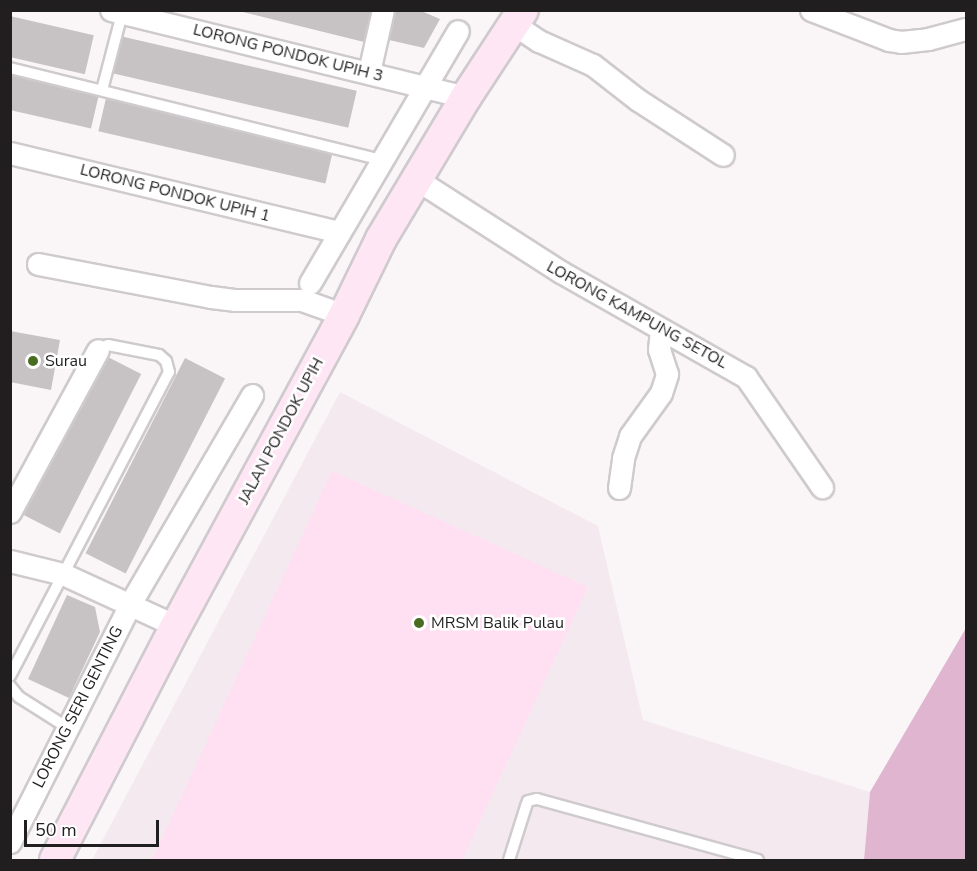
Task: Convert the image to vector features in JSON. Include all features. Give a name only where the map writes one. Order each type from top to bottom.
[{"type":"main road","name":"JALAN PONDOK UPIH","points":[[55,861],[176,626],[344,315],[381,239],[466,97],[519,18]]},
{"type":"street","points":[[369,72],[383,10]]},
{"type":"street","points":[[811,10],[889,40],[901,42],[928,39],[966,29]]},
{"type":"street","name":"LORONG PONDOK UPIH 3","points":[[118,11],[466,97]]},
{"type":"street","points":[[519,18],[539,41],[592,65],[638,100],[723,155]]},
{"type":"street","points":[[310,283],[459,31]]},
{"type":"street","name":"LORONG PONDOK UPIH 1","points":[[10,153],[340,232]]},
{"type":"street","name":"LORONG KAMPUNG SETOL","points":[[416,179],[545,262],[746,376],[822,487]]},
{"type":"street","points":[[38,264],[211,297],[234,300],[302,300],[344,315]]},
{"type":"street","points":[[620,488],[623,458],[630,436],[660,393],[667,374],[660,353],[661,328]]},
{"type":"street","points":[[10,512],[98,350]]},
{"type":"street","name":"LORONG SERI GENTING","points":[[10,842],[130,604],[252,395]]},
{"type":"street","points":[[10,561],[63,574],[176,626]]},
{"type":"lane","points":[[102,90],[118,11]]},
{"type":"lane","points":[[10,68],[382,160]]},
{"type":"lane","points":[[10,676],[169,372],[166,361],[159,355],[108,345],[98,350]]},
{"type":"lane","points":[[10,686],[19,696],[68,728]]},
{"type":"lane","points":[[509,861],[528,801],[537,799],[758,861]]},
{"type":"shaded area","name":"MRSM Balik Pulau","points":[[340,392],[598,526],[643,720],[870,792],[864,860],[92,860]]},
{"type":"shaded area","points":[[332,471],[588,587],[462,860],[152,860]]},
{"type":"shaded area","points":[[966,628],[966,860],[864,860],[870,792]]},
{"type":"building","points":[[235,10],[371,10],[364,42]]},
{"type":"building","points":[[395,10],[419,10],[440,19],[424,48],[389,40]]},
{"type":"building","points":[[10,16],[94,35],[85,74],[10,57]]},
{"type":"building","points":[[120,36],[357,91],[348,128],[111,73]]},
{"type":"building","points":[[10,75],[99,95],[91,129],[10,110]]},
{"type":"building","points":[[106,98],[333,150],[325,184],[98,131]]},
{"type":"building","name":"Surau","points":[[10,331],[60,340],[51,390],[10,382]]},
{"type":"building","points":[[102,354],[141,374],[60,533],[21,513]]},
{"type":"building","points":[[185,358],[225,378],[126,574],[86,553]]},
{"type":"building","points":[[67,595],[95,607],[100,632],[69,698],[28,679]]},
{"type":"place","name":"Surau","points":[[33,361]]},
{"type":"place","name":"MRSM Balik Pulau","points":[[419,623]]}]
